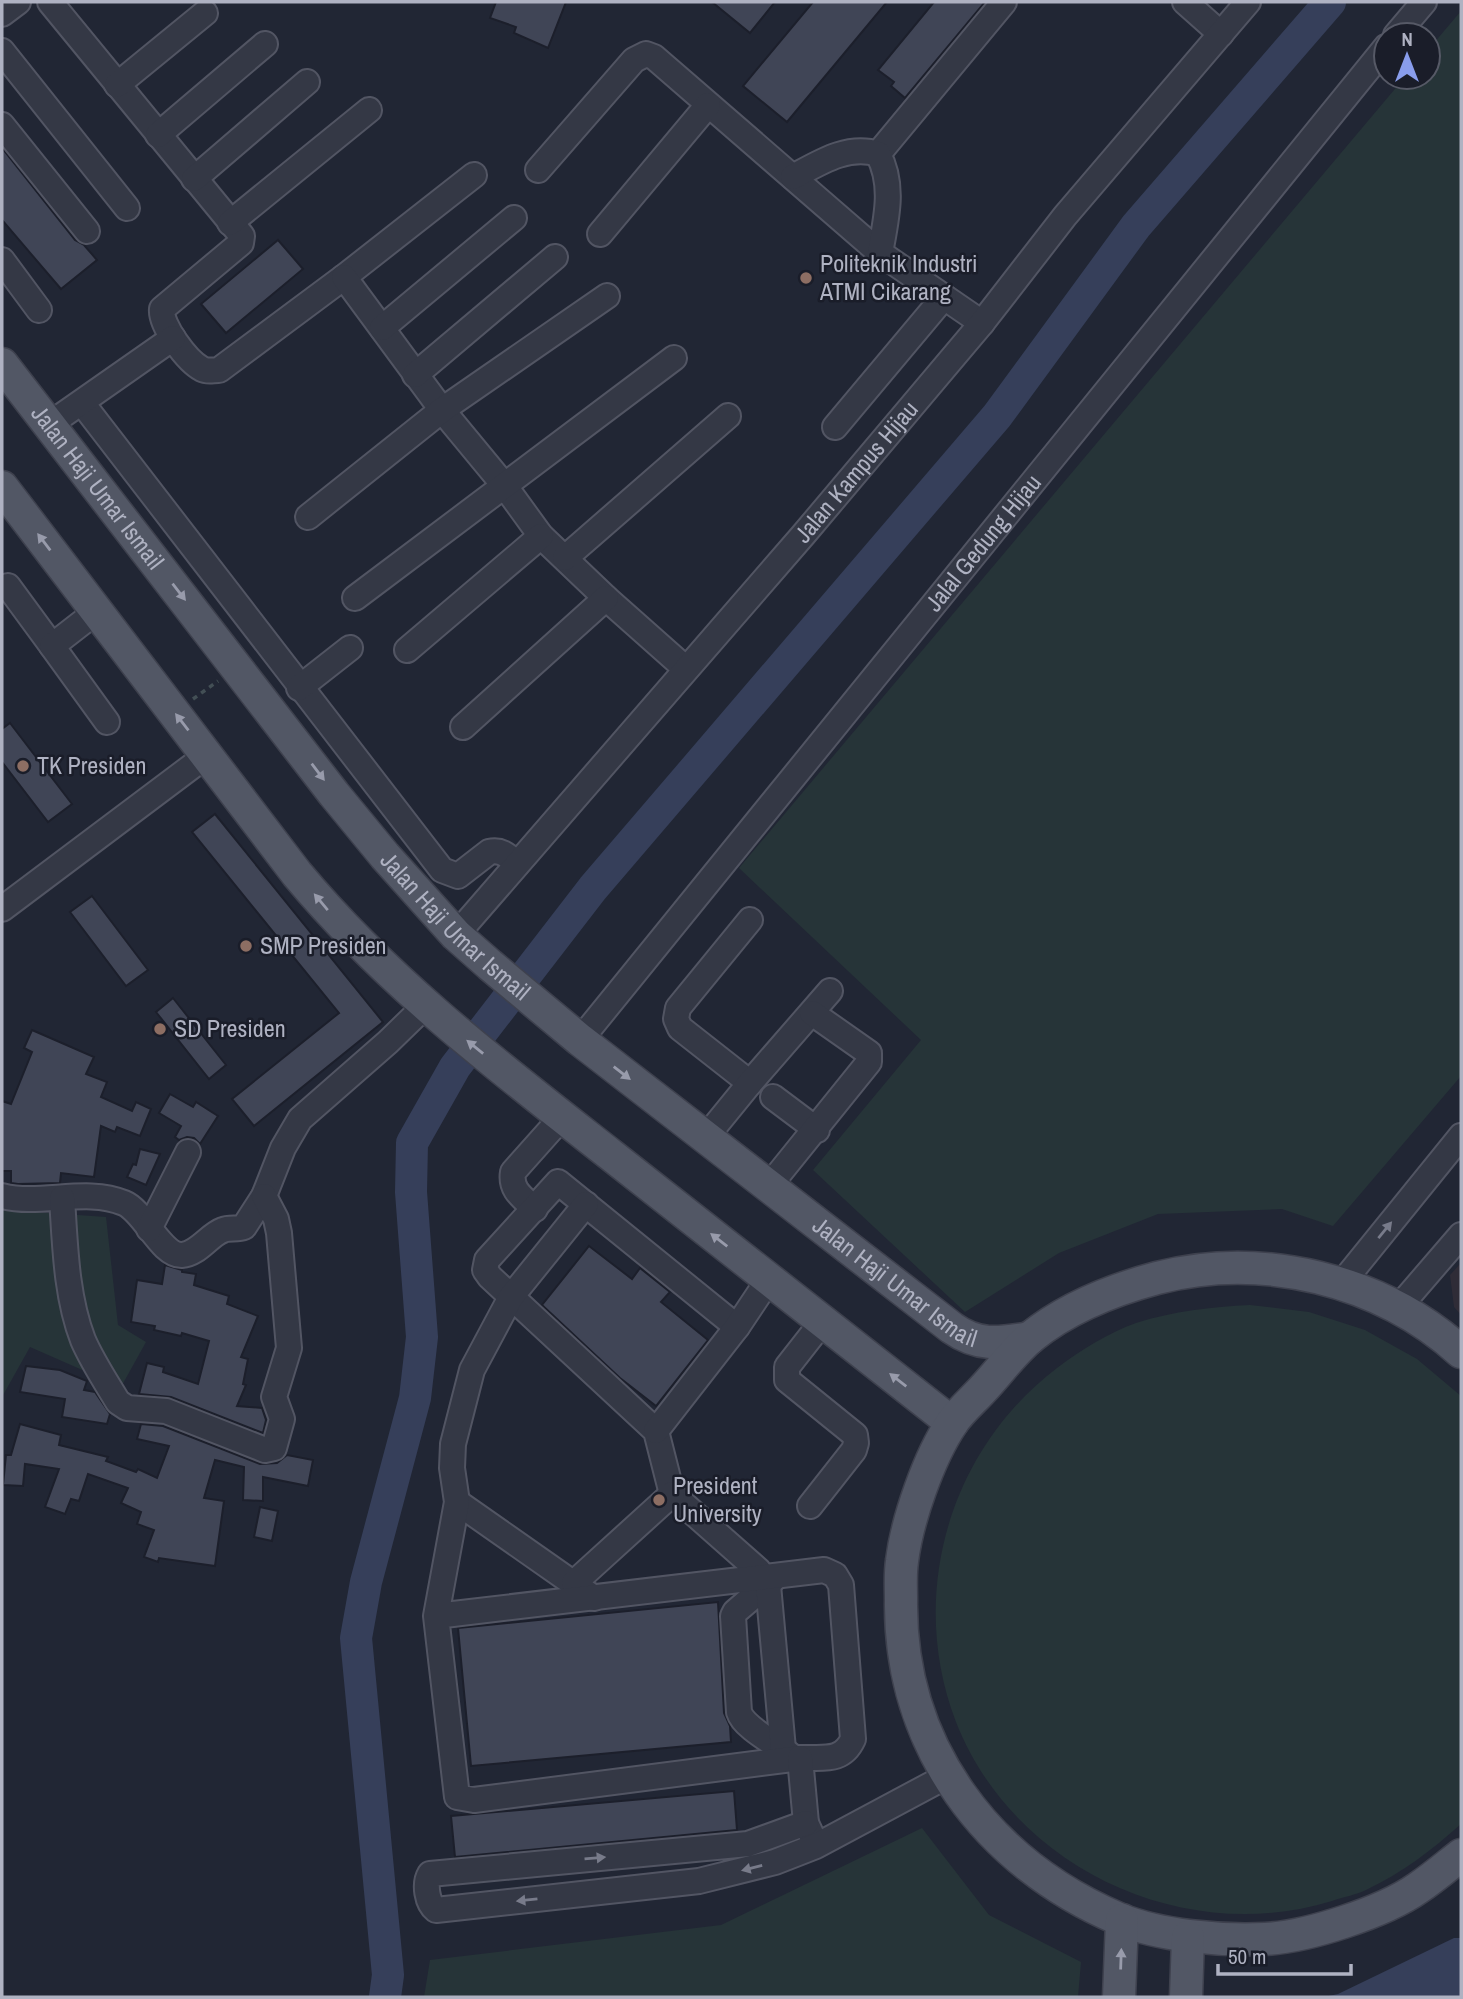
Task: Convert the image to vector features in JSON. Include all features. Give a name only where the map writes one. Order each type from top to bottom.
[{"type":"main road","name":"Jalan Haji Umar Ismail","points":[[2,364],[343,804],[456,935],[574,1035],[967,1338],[986,1342],[1030,1338]]},
{"type":"main road","points":[[2,487],[326,908],[362,946],[433,1012],[510,1076],[952,1423]]},
{"type":"main road","points":[[1461,1352],[1444,1336],[1399,1307],[1342,1283],[1288,1271],[1247,1268],[1179,1272],[1126,1286],[1088,1303],[1030,1338],[952,1423],[919,1489],[901,1574],[901,1636],[916,1708],[947,1776],[993,1837],[1053,1886],[1122,1920],[1188,1937],[1267,1939],[1344,1923],[1415,1891],[1461,1855]]},
{"type":"main road","points":[[1119,1997],[1122,1920]]},
{"type":"main road","points":[[1186,1997],[1188,1937]]},
{"type":"street","points":[[2,14],[18,2]]},
{"type":"street","points":[[50,2],[242,236],[241,243],[162,309],[161,316],[173,338],[198,367],[207,371],[219,370],[474,175]]},
{"type":"street","points":[[878,155],[1004,2]]},
{"type":"street","points":[[1185,2],[1222,34]]},
{"type":"street","name":"Jalan Kampus Hijau","points":[[456,935],[510,858],[686,669],[804,534],[982,323],[1065,216],[1248,2]]},
{"type":"street","points":[[1408,21],[1424,2]]},
{"type":"street","points":[[117,85],[205,13]]},
{"type":"street","points":[[158,135],[265,44]]},
{"type":"street","points":[[2,51],[127,208]]},
{"type":"street","points":[[538,170],[639,56],[646,54],[654,57],[880,253],[982,323]]},
{"type":"street","name":"Jalal Gedung Hijau","points":[[574,1035],[1372,64]]},
{"type":"street","points":[[194,179],[306,82]]},
{"type":"street","points":[[600,234],[708,105]]},
{"type":"street","points":[[230,223],[369,110]]},
{"type":"street","points":[[2,125],[87,231]]},
{"type":"street","points":[[793,177],[831,157],[866,150],[878,155],[883,163],[888,184],[888,211],[880,253]]},
{"type":"street","points":[[382,328],[513,218]]},
{"type":"street","points":[[415,374],[555,257]]},
{"type":"street","points":[[2,260],[39,310]]},
{"type":"street","points":[[344,277],[442,410],[504,485],[541,536],[686,669]]},
{"type":"street","points":[[308,517],[442,410],[607,296]]},
{"type":"street","points":[[835,427],[944,297]]},
{"type":"street","points":[[50,425],[173,338]]},
{"type":"street","points":[[355,598],[674,358]]},
{"type":"street","points":[[82,403],[299,688],[442,870],[458,876],[489,852],[510,858]]},
{"type":"street","points":[[565,558],[728,416]]},
{"type":"street","points":[[407,650],[541,536]]},
{"type":"street","points":[[8,586],[107,722]]},
{"type":"street","points":[[463,727],[606,598]]},
{"type":"street","points":[[52,646],[97,611]]},
{"type":"street","points":[[299,688],[350,648]]},
{"type":"street","points":[[2,909],[207,755]]},
{"type":"street","points":[[750,920],[678,1008],[676,1019],[680,1028],[750,1083]]},
{"type":"street","points":[[706,1137],[830,991]]},
{"type":"street","points":[[2,1196],[106,1197],[127,1203],[138,1211],[149,1229],[173,1252],[187,1255],[220,1231],[244,1227],[264,1196],[283,1148],[300,1119],[433,1012]]},
{"type":"street","points":[[769,1186],[817,1130],[870,1058],[869,1053],[812,1013]]},
{"type":"street","points":[[773,1097],[817,1130]]},
{"type":"street","points":[[535,1209],[514,1190],[513,1172],[562,1117]]},
{"type":"street","points":[[1342,1283],[1461,1136]]},
{"type":"street","points":[[149,1229],[188,1152]]},
{"type":"street","points":[[737,1327],[558,1182],[486,1260],[485,1270],[656,1431],[672,1494],[769,1579],[793,1755],[806,1823],[816,1846]]},
{"type":"street","points":[[62,1198],[65,1242],[77,1320],[84,1341],[118,1402],[127,1408],[166,1411],[265,1450],[274,1448],[282,1419],[274,1397],[289,1348],[279,1233],[276,1219],[264,1196]]},
{"type":"street","points":[[436,1616],[769,1579],[824,1570],[835,1575],[841,1585],[853,1739],[847,1751],[838,1756],[793,1755],[474,1800],[457,1797],[436,1616],[457,1502],[452,1468],[453,1444],[472,1370],[512,1297],[586,1204]]},
{"type":"street","points":[[1399,1307],[1461,1235]]},
{"type":"street","points":[[656,1431],[737,1327],[769,1279]]},
{"type":"street","points":[[810,1506],[856,1443],[855,1435],[787,1380],[787,1367],[823,1321]]},
{"type":"street","points":[[574,1583],[672,1494]]},
{"type":"street","points":[[457,1502],[594,1598]]},
{"type":"street","points":[[769,1579],[733,1616],[739,1712],[749,1725],[793,1755]]},
{"type":"street","points":[[806,1823],[748,1844],[430,1874],[427,1881],[429,1903],[436,1910],[699,1881],[775,1862],[816,1846],[947,1776]]},
{"type":"path","points":[[174,712],[237,667]]},
{"type":"shaded area","points":[[1461,11],[1461,1076],[1333,1226],[1282,1209],[1158,1214],[1059,1253],[965,1312],[813,1170],[921,1040],[739,868],[1393,91],[1442,91],[1442,33]]},
{"type":"shaded area","points":[[2,1208],[106,1217],[118,1325],[146,1342],[121,1387],[30,1347],[2,1397]]},
{"type":"shaded area","points":[[1461,1263],[1461,1315],[1454,1307],[1450,1275]]},
{"type":"shaded area","points":[[1250,1305],[1309,1312],[1365,1330],[1417,1359],[1461,1396],[1461,1824],[1404,1869],[1358,1893],[1276,1913],[1219,1913],[1163,1903],[1110,1884],[1061,1855],[1018,1818],[982,1773],[956,1722],[942,1674],[936,1625],[938,1576],[948,1528],[965,1483],[989,1440],[1020,1402],[1057,1368],[1095,1342],[1136,1323],[1193,1310]]},
{"type":"shaded area","points":[[922,1828],[989,1915],[1081,1962],[1078,1997],[424,1997],[430,1960],[721,1925]]},
{"type":"water","points":[[1454,1938],[1461,1938],[1461,1997],[1324,1997],[1338,1994]]},
{"type":"building","points":[[496,2],[566,2],[548,48],[514,33],[516,27],[490,18]]},
{"type":"building","points":[[712,2],[775,2],[750,33]]},
{"type":"building","points":[[813,2],[887,2],[787,122],[743,86]]},
{"type":"building","points":[[934,2],[985,2],[905,98],[891,86],[894,82],[878,70]]},
{"type":"building","points":[[2,148],[75,240],[84,245],[97,260],[61,289],[2,220]]},
{"type":"building","points":[[278,240],[303,269],[226,333],[201,304]]},
{"type":"building","points":[[10,723],[72,804],[48,822],[2,762],[2,729]]},
{"type":"building","points":[[215,814],[383,1022],[254,1126],[232,1099],[339,1013],[192,832]]},
{"type":"building","points":[[92,896],[148,970],[126,986],[70,912]]},
{"type":"building","points":[[173,998],[226,1065],[209,1079],[156,1012]]},
{"type":"building","points":[[32,1030],[94,1057],[86,1074],[107,1082],[101,1097],[132,1111],[136,1102],[151,1109],[140,1136],[117,1127],[115,1132],[101,1126],[94,1177],[61,1173],[60,1183],[18,1184],[11,1183],[11,1171],[2,1171],[2,1101],[11,1104],[32,1052],[24,1048]]},
{"type":"building","points":[[170,1094],[193,1107],[196,1102],[218,1116],[200,1144],[194,1138],[179,1140],[175,1137],[181,1126],[159,1113]]},
{"type":"building","points":[[140,1149],[160,1154],[146,1185],[127,1177],[133,1164],[136,1165]]},
{"type":"building","points":[[589,1246],[632,1279],[640,1268],[670,1292],[661,1302],[708,1340],[656,1406],[620,1378],[542,1305]]},
{"type":"building","points":[[165,1265],[196,1274],[194,1285],[229,1296],[227,1304],[258,1316],[241,1357],[248,1359],[243,1384],[246,1385],[237,1406],[262,1408],[266,1420],[263,1433],[171,1397],[139,1394],[147,1363],[164,1367],[163,1372],[198,1384],[209,1341],[182,1333],[181,1336],[154,1330],[155,1326],[131,1322],[137,1280],[162,1284]]},
{"type":"building","points":[[26,1366],[60,1370],[87,1381],[84,1390],[95,1392],[110,1414],[107,1424],[62,1417],[65,1399],[20,1392]]},
{"type":"building","points":[[20,1424],[61,1435],[59,1445],[108,1457],[106,1461],[136,1472],[138,1469],[157,1478],[169,1446],[137,1439],[141,1424],[163,1426],[260,1464],[277,1463],[287,1455],[313,1460],[308,1486],[263,1477],[263,1501],[243,1500],[244,1467],[215,1460],[204,1498],[224,1501],[215,1566],[159,1558],[158,1562],[144,1557],[154,1530],[137,1524],[141,1512],[121,1503],[128,1488],[88,1474],[79,1501],[71,1499],[65,1514],[45,1507],[59,1469],[25,1464],[23,1486],[3,1485],[6,1455],[11,1455]]},
{"type":"building","points":[[260,1507],[278,1511],[272,1541],[254,1537]]},
{"type":"building","points":[[718,1602],[724,1713],[730,1726],[731,1742],[471,1766],[458,1628]]},
{"type":"building","points":[[734,1791],[737,1830],[455,1857],[451,1816]]},
{"type":"waterway","points":[[385,1997],[388,1975],[356,1638],[366,1582],[415,1398],[422,1337],[411,1192],[412,1143],[455,1067],[593,888],[997,416],[1136,226],[1330,2]]},
{"type":"place","name":"Politeknik Industri ATMI Cikarang","points":[[806,278]]},
{"type":"place","name":"TK Presiden","points":[[23,766]]},
{"type":"place","name":"SMP Presiden","points":[[246,946]]},
{"type":"place","name":"SD Presiden","points":[[160,1029]]},
{"type":"place","name":"President University","points":[[659,1500]]}]
